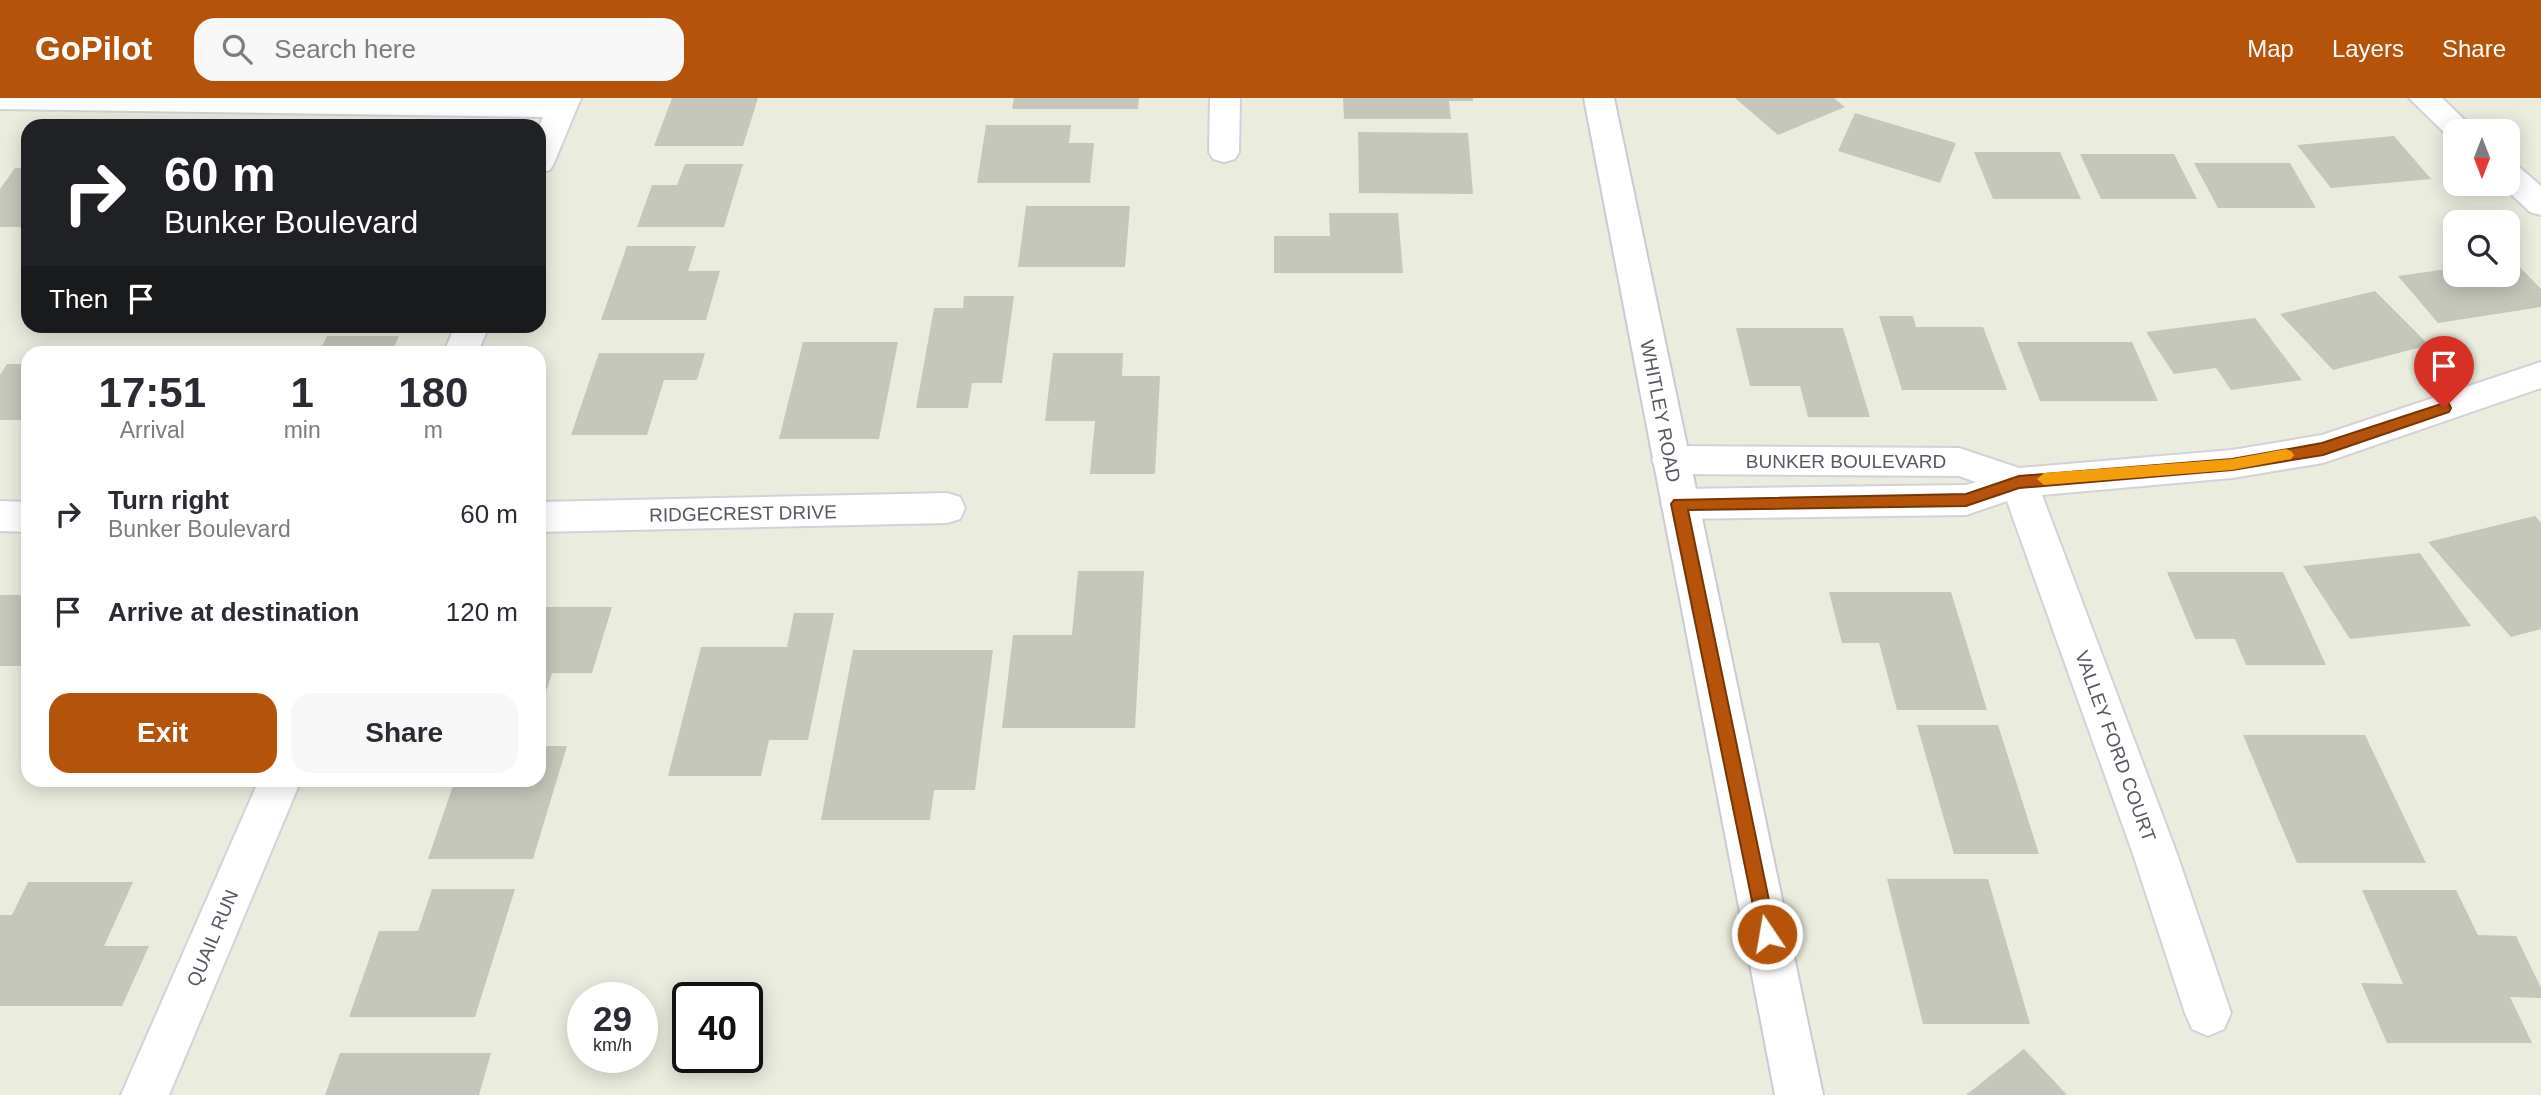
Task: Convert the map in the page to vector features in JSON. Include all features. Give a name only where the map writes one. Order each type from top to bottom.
[{"type":"street","points":[[1224,152],[1225,98]]},
{"type":"street","name":"WHITLEY ROAD","points":[[1599,98],[1799,1095]]},
{"type":"street","points":[[2424,98],[2448,119]]},
{"type":"street","points":[[0,99],[564,103],[546,146]]},
{"type":"street","points":[[2520,185],[2541,204]]},
{"type":"street","name":"BUNKER BOULEVARD","points":[[1679,504],[1966,500],[2019,482],[2232,464],[2323,449],[2541,375]]},
{"type":"street","name":"BUNKER BOULEVARD","points":[[1670,460],[1959,462],[2019,482]]},
{"type":"street","name":"VALLEY FORD COURT","points":[[2019,482],[2155,853],[2208,1013]]},
{"type":"street","name":"RIDGECREST DRIVE","points":[[546,517],[947,508]]},
{"type":"street","points":[[0,516],[21,517]]},
{"type":"street","name":"QUAIL RUN","points":[[145,1095],[276,787]]},
{"type":"building","points":[[672,98],[758,98],[743,146],[654,146]]},
{"type":"building","points":[[1014,98],[1139,98],[1138,109],[1012,109]]},
{"type":"building","points":[[1343,98],[1473,98],[1473,101],[1449,101],[1451,119],[1344,119]]},
{"type":"building","points":[[1735,98],[1834,98],[1845,107],[1778,135]]},
{"type":"building","points":[[1855,113],[1956,143],[1940,183],[1838,151]]},
{"type":"building","points":[[986,125],[1071,125],[1069,143],[1094,143],[1090,183],[977,183]]},
{"type":"building","points":[[1358,132],[1468,133],[1473,194],[1359,193]]},
{"type":"building","points":[[2394,136],[2431,179],[2331,188],[2297,145]]},
{"type":"building","points":[[1974,152],[2060,152],[2081,199],[1993,199]]},
{"type":"building","points":[[2080,154],[2174,154],[2197,199],[2101,199]]},
{"type":"building","points":[[2194,163],[2290,163],[2316,208],[2218,208]]},
{"type":"building","points":[[685,164],[743,164],[724,227],[637,227],[652,185],[677,185]]},
{"type":"building","points":[[15,168],[21,168],[21,227],[0,227],[0,189]]},
{"type":"building","points":[[1026,206],[1130,206],[1125,267],[1018,267]]},
{"type":"building","points":[[1329,213],[1398,213],[1403,273],[1274,273],[1274,236],[1330,236]]},
{"type":"building","points":[[627,246],[696,246],[688,271],[720,271],[706,320],[601,320]]},
{"type":"building","points":[[2520,267],[2541,289],[2541,307],[2438,323],[2398,276],[2443,270],[2443,287],[2520,287]]},
{"type":"building","points":[[2375,291],[2429,345],[2333,370],[2280,314]]},
{"type":"building","points":[[964,296],[1014,296],[1002,383],[972,383],[968,408],[916,408],[934,308],[963,308]]},
{"type":"building","points":[[1879,316],[1913,316],[1916,327],[1983,327],[2007,390],[1902,390]]},
{"type":"building","points":[[2255,318],[2302,380],[2231,390],[2216,368],[2174,374],[2146,332]]},
{"type":"building","points":[[1736,328],[1843,328],[1870,417],[1808,417],[1800,386],[1750,386]]},
{"type":"building","points":[[327,336],[399,336],[395,346],[322,346]]},
{"type":"building","points":[[803,342],[898,342],[879,439],[779,439]]},
{"type":"building","points":[[2017,342],[2132,342],[2158,401],[2040,401]]},
{"type":"building","points":[[599,353],[705,353],[697,380],[664,380],[647,435],[571,435]]},
{"type":"building","points":[[1053,353],[1123,353],[1122,376],[1160,376],[1155,474],[1090,474],[1095,421],[1045,421]]},
{"type":"building","points":[[7,364],[21,364],[21,420],[0,420],[0,375]]},
{"type":"building","points":[[2535,516],[2541,523],[2541,629],[2511,637],[2428,542]]},
{"type":"building","points":[[2420,553],[2471,626],[2350,639],[2303,566]]},
{"type":"building","points":[[1078,571],[1144,571],[1135,728],[1002,728],[1013,635],[1072,635]]},
{"type":"building","points":[[2167,572],[2283,572],[2326,665],[2246,665],[2235,639],[2195,639]]},
{"type":"building","points":[[1829,592],[1951,592],[1987,710],[1897,710],[1879,643],[1842,643]]},
{"type":"building","points":[[0,595],[21,595],[21,666],[0,666]]},
{"type":"building","points":[[546,607],[612,607],[592,673],[552,673],[546,692]]},
{"type":"building","points":[[794,613],[834,613],[808,740],[769,740],[761,776],[668,776],[701,647],[787,647]]},
{"type":"building","points":[[853,650],[993,650],[975,790],[934,790],[930,820],[821,820]]},
{"type":"building","points":[[1917,725],[1998,725],[2039,854],[1954,854]]},
{"type":"building","points":[[2243,735],[2365,735],[2426,863],[2297,863]]},
{"type":"building","points":[[546,746],[567,746],[533,859],[428,859],[453,787],[546,787]]},
{"type":"building","points":[[1887,879],[1988,879],[2030,1024],[1923,1024]]},
{"type":"building","points":[[28,882],[133,882],[104,946],[149,946],[122,1006],[0,1006],[0,915],[12,915]]},
{"type":"building","points":[[432,889],[515,889],[475,1017],[349,1017],[379,931],[418,931]]},
{"type":"building","points":[[2362,890],[2456,890],[2478,935],[2516,936],[2541,988],[2541,998],[2510,997],[2532,1043],[2387,1043],[2361,983],[2403,984]]},
{"type":"building","points":[[2024,1049],[2067,1095],[1966,1095]]},
{"type":"building","points":[[340,1053],[491,1053],[479,1095],[325,1095]]},
{"type":"slow traffic","points":[[2044,479],[2232,464],[2286,455]]},
{"type":"route","points":[[1767,934],[1679,504],[1966,500],[2019,482],[2232,464],[2323,449],[2444,408]]}]
